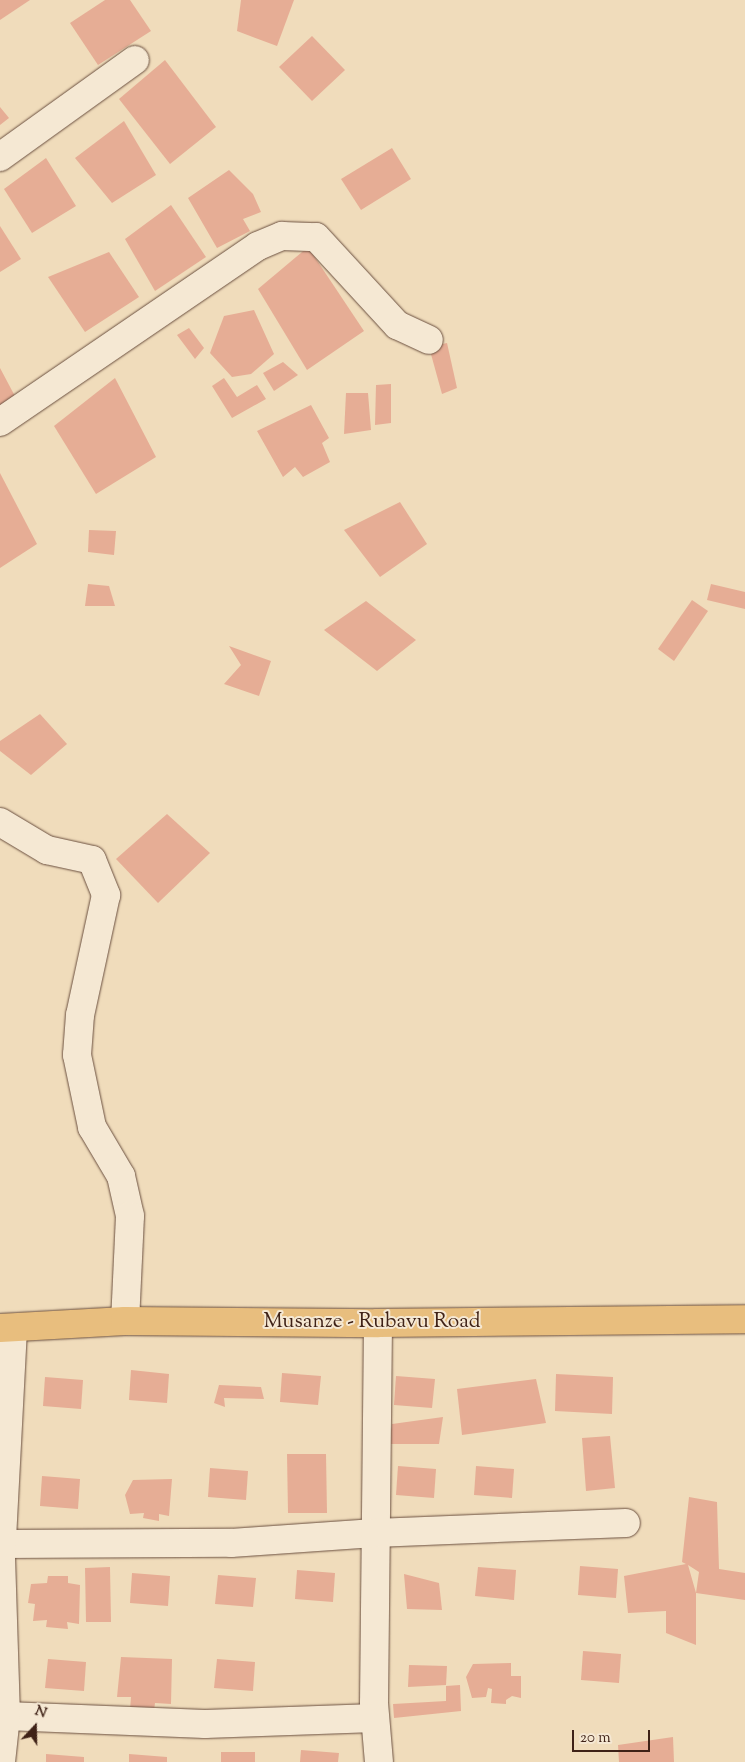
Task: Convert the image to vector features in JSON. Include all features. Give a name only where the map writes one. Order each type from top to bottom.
[{"type":"highway","name":"Musanze - Rubavu Road","points":[[6,1328],[125,1321],[378,1323],[745,1319]]},
{"type":"street","points":[[0,157],[135,60]]},
{"type":"street","points":[[0,422],[258,246],[282,236],[316,237],[397,325],[429,340]]},
{"type":"street","points":[[0,822],[47,850],[92,860],[106,895],[80,1015],[77,1055],[92,1127],[121,1176],[130,1216],[125,1321]]},
{"type":"street","points":[[378,1323],[375,1718],[379,1762]]},
{"type":"street","points":[[1,1762],[6,1716],[1,1575],[6,1328]]},
{"type":"street","points":[[2,1544],[231,1543],[375,1533],[626,1523]]},
{"type":"street","points":[[6,1716],[205,1724],[375,1718]]},
{"type":"building","points":[[0,0],[30,0],[0,20]]},
{"type":"building","points":[[105,0],[130,0],[151,31],[98,65],[70,23]]},
{"type":"building","points":[[241,0],[294,0],[277,46],[237,31]]},
{"type":"building","points":[[312,36],[345,70],[312,101],[279,67]]},
{"type":"building","points":[[165,60],[216,127],[170,164],[119,99]]},
{"type":"building","points":[[0,107],[9,118],[0,125]]},
{"type":"building","points":[[124,121],[156,175],[112,203],[75,158]]},
{"type":"building","points":[[392,148],[411,179],[361,210],[341,179]]},
{"type":"building","points":[[46,158],[76,206],[32,233],[4,189]]},
{"type":"building","points":[[229,170],[253,194],[261,212],[243,219],[250,231],[217,248],[188,198]]},
{"type":"building","points":[[171,205],[206,257],[155,291],[125,239]]},
{"type":"building","points":[[0,226],[21,259],[0,272]]},
{"type":"building","points":[[308,247],[364,331],[307,370],[258,289]]},
{"type":"building","points":[[109,252],[139,297],[85,332],[48,277]]},
{"type":"building","points":[[254,310],[274,354],[251,374],[232,377],[210,353],[224,316]]},
{"type":"building","points":[[189,328],[204,348],[195,359],[177,335]]},
{"type":"building","points":[[447,343],[457,388],[442,394],[429,347]]},
{"type":"building","points":[[283,362],[298,375],[274,391],[263,373]]},
{"type":"building","points":[[0,368],[17,400],[0,410]]},
{"type":"building","points":[[115,378],[156,457],[96,494],[54,426]]},
{"type":"building","points":[[224,378],[237,397],[257,385],[266,399],[232,418],[212,386]]},
{"type":"building","points":[[391,384],[391,423],[375,425],[376,385]]},
{"type":"building","points":[[346,393],[368,393],[371,430],[344,434]]},
{"type":"building","points":[[311,405],[329,438],[322,443],[330,462],[303,477],[295,467],[283,477],[257,431]]},
{"type":"building","points":[[0,473],[37,544],[0,568]]},
{"type":"building","points":[[400,502],[427,544],[380,577],[344,530]]},
{"type":"building","points":[[89,530],[116,531],[114,555],[88,552]]},
{"type":"building","points":[[88,584],[109,586],[115,606],[85,606]]},
{"type":"building","points":[[711,584],[745,592],[745,609],[707,600]]},
{"type":"building","points":[[692,600],[708,611],[674,661],[658,649]]},
{"type":"building","points":[[366,601],[416,640],[377,671],[324,630]]},
{"type":"building","points":[[229,646],[271,661],[259,696],[224,684],[241,665]]},
{"type":"building","points":[[40,714],[67,744],[31,775],[0,751],[0,741]]},
{"type":"building","points":[[167,814],[210,853],[158,903],[116,859]]},
{"type":"building","points":[[131,1370],[169,1374],[167,1403],[129,1400]]},
{"type":"building","points":[[282,1373],[321,1376],[318,1405],[280,1402]]},
{"type":"building","points":[[556,1374],[613,1377],[612,1414],[555,1411]]},
{"type":"building","points":[[396,1376],[435,1379],[432,1408],[394,1405]]},
{"type":"building","points":[[45,1377],[83,1380],[81,1409],[43,1406]]},
{"type":"building","points":[[536,1379],[546,1423],[462,1435],[457,1389]]},
{"type":"building","points":[[219,1385],[261,1387],[264,1399],[224,1398],[225,1407],[214,1403]]},
{"type":"building","points":[[443,1417],[439,1444],[389,1444],[392,1424]]},
{"type":"building","points":[[610,1436],[615,1488],[586,1491],[582,1438]]},
{"type":"building","points":[[287,1454],[326,1454],[327,1513],[288,1513]]},
{"type":"building","points":[[398,1466],[436,1469],[434,1498],[396,1495]]},
{"type":"building","points":[[476,1466],[514,1469],[512,1498],[474,1495]]},
{"type":"building","points":[[210,1468],[248,1471],[246,1500],[208,1497]]},
{"type":"building","points":[[42,1476],[80,1479],[78,1509],[40,1506]]},
{"type":"building","points":[[172,1479],[169,1516],[159,1514],[159,1521],[143,1518],[144,1513],[130,1514],[125,1495],[133,1480]]},
{"type":"building","points":[[689,1497],[717,1502],[719,1569],[745,1573],[745,1600],[696,1593],[696,1645],[666,1633],[666,1611],[628,1613],[624,1576],[686,1564],[682,1562]],"holes":[[[688,1565],[699,1572],[696,1593]]]},
{"type":"building","points":[[580,1566],[618,1569],[616,1598],[578,1595]]},
{"type":"building","points":[[110,1567],[111,1622],[86,1622],[85,1568]]},
{"type":"building","points":[[478,1567],[516,1570],[514,1600],[475,1596]]},
{"type":"building","points":[[297,1570],[335,1573],[333,1602],[295,1599]]},
{"type":"building","points":[[132,1573],[170,1576],[168,1606],[130,1603]]},
{"type":"building","points":[[404,1574],[439,1583],[442,1610],[407,1609]]},
{"type":"building","points":[[218,1575],[256,1578],[253,1607],[215,1604]]},
{"type":"building","points":[[48,1576],[68,1576],[68,1583],[80,1585],[79,1624],[67,1622],[68,1629],[46,1627],[47,1620],[33,1621],[35,1604],[28,1603],[31,1584],[47,1583]]},
{"type":"building","points":[[583,1651],[621,1654],[619,1683],[581,1680]]},
{"type":"building","points":[[121,1657],[172,1659],[171,1704],[155,1703],[154,1711],[130,1710],[131,1697],[117,1697]]},
{"type":"building","points":[[48,1659],[86,1662],[84,1691],[45,1688]]},
{"type":"building","points":[[217,1659],[255,1662],[253,1691],[214,1688]]},
{"type":"building","points":[[511,1663],[511,1676],[521,1676],[521,1698],[512,1696],[506,1700],[506,1704],[491,1703],[492,1689],[488,1688],[486,1697],[472,1698],[466,1677],[473,1664]]},
{"type":"building","points":[[409,1665],[447,1666],[446,1685],[408,1687]]},
{"type":"building","points":[[460,1685],[461,1711],[394,1718],[393,1704],[446,1701],[446,1686]]},
{"type":"building","points":[[673,1737],[674,1762],[619,1762],[618,1745]]},
{"type":"building","points":[[301,1750],[339,1753],[338,1762],[300,1762]]},
{"type":"building","points":[[221,1752],[255,1752],[255,1762],[221,1762]]},
{"type":"building","points":[[46,1754],[84,1757],[84,1762],[46,1762]]},
{"type":"building","points":[[129,1754],[167,1757],[167,1762],[129,1762]]}]
